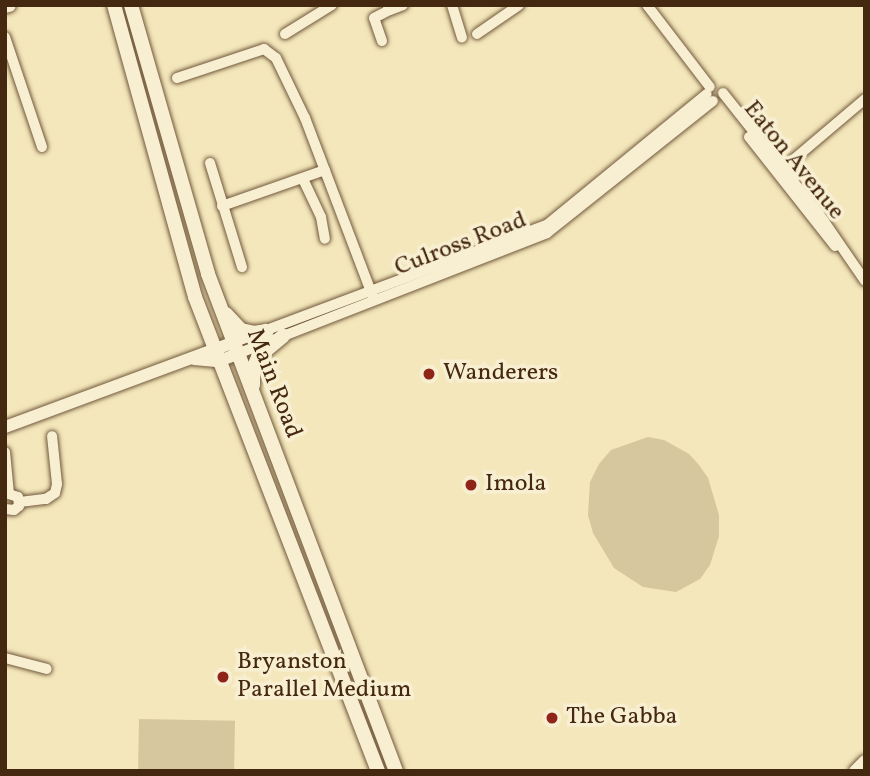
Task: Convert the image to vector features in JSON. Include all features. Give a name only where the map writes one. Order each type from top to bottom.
[{"type":"main road","name":"Main Road","points":[[131,5],[218,304],[396,771]]},
{"type":"main road","name":"Main Road","points":[[114,6],[185,265],[216,356],[378,771]]},
{"type":"main road","points":[[218,304],[241,330],[254,333],[267,331]]},
{"type":"main road","points":[[253,395],[255,362],[283,336]]},
{"type":"street","points":[[285,34],[332,5]]},
{"type":"street","points":[[382,41],[374,18],[389,8],[403,5]]},
{"type":"street","points":[[452,5],[462,37]]},
{"type":"street","points":[[477,34],[519,5]]},
{"type":"street","name":"Eaton Avenue","points":[[648,5],[711,96],[780,171]]},
{"type":"street","points":[[5,37],[42,146]]},
{"type":"street","points":[[177,78],[264,49],[279,62],[305,118],[372,296]]},
{"type":"street","name":"Eaton Avenue","points":[[711,96],[717,86],[865,281]]},
{"type":"street","name":"Culross Road","points":[[5,427],[190,359],[216,356],[283,336],[372,296],[548,224],[711,96]]},
{"type":"street","points":[[780,171],[862,104]]},
{"type":"street","points":[[210,163],[242,267]]},
{"type":"street","points":[[222,206],[325,170]]},
{"type":"street","points":[[303,178],[321,217],[326,239]]},
{"type":"street","name":"Culross Road","points":[[234,349],[267,331],[372,296]]},
{"type":"street","points":[[5,509],[14,510],[20,502],[46,499],[55,493],[57,484],[52,436]]},
{"type":"street","points":[[5,452],[7,495],[18,497],[20,502]]},
{"type":"street","points":[[5,658],[47,668]]},
{"type":"street","points":[[855,771],[865,761]]},
{"type":"shaded area","points":[[648,437],[664,440],[689,454],[708,478],[719,515],[719,536],[710,565],[700,579],[676,592],[643,587],[614,568],[593,533],[588,515],[590,482],[599,464],[611,450]]},
{"type":"shaded area","points":[[139,719],[235,721],[234,771],[138,771]]},
{"type":"place","name":"Wanderers","points":[[429,374]]},
{"type":"place","name":"Imola","points":[[471,485]]},
{"type":"place","name":"Bryanston Parallel Medium","points":[[223,677]]},
{"type":"place","name":"The Gabba","points":[[552,718]]}]
